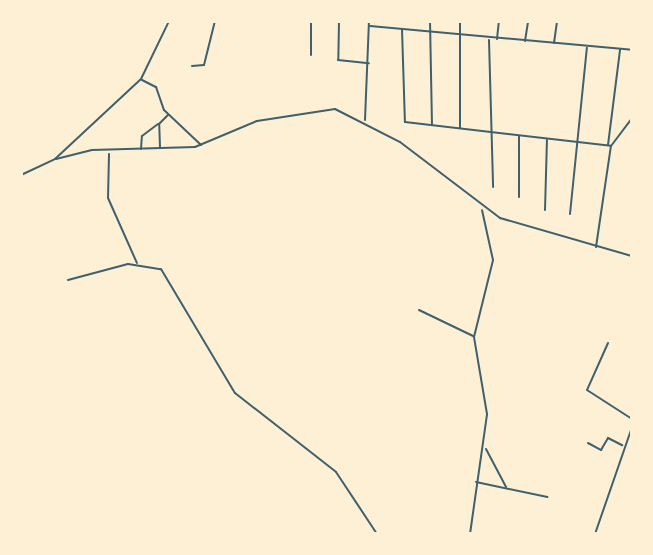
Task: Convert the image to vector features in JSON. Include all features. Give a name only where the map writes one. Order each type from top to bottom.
[{"type":"street","points":[[55,159],[141,79],[169,21]]},
{"type":"street","points":[[192,66],[204,65],[215,21]]},
{"type":"street","points":[[311,21],[311,55]]},
{"type":"street","points":[[339,21],[338,60],[370,63]]},
{"type":"street","points":[[364,121],[370,63],[369,21]]},
{"type":"street","points":[[400,21],[402,118],[432,125],[609,145]]},
{"type":"street","points":[[430,21],[432,125]]},
{"type":"street","points":[[460,21],[460,128]]},
{"type":"street","points":[[497,40],[499,21]]},
{"type":"street","points":[[525,42],[528,21]]},
{"type":"street","points":[[554,44],[557,21]]},
{"type":"street","points":[[370,26],[497,40],[632,50]]},
{"type":"street","points":[[489,39],[493,187]]},
{"type":"street","points":[[570,214],[587,47]]},
{"type":"street","points":[[596,248],[620,49]]},
{"type":"street","points":[[141,79],[156,88],[169,115],[202,145]]},
{"type":"street","points":[[21,175],[55,159],[92,150],[109,154],[202,145],[257,121],[327,109],[364,121],[482,209],[519,227],[632,256]]},
{"type":"street","points":[[140,150],[142,136],[169,115]]},
{"type":"street","points":[[609,145],[632,118]]},
{"type":"street","points":[[159,124],[160,148]]},
{"type":"street","points":[[519,135],[519,197]]},
{"type":"street","points":[[545,210],[547,138]]},
{"type":"street","points":[[109,154],[108,198],[137,264]]},
{"type":"street","points":[[470,534],[476,482],[485,446],[486,407],[474,337],[494,261],[482,209]]},
{"type":"street","points":[[68,280],[137,264],[166,273],[235,393],[336,472],[377,534]]},
{"type":"street","points":[[419,310],[474,337]]},
{"type":"street","points":[[608,343],[587,390],[632,419]]},
{"type":"street","points":[[595,534],[632,426]]},
{"type":"street","points":[[588,443],[601,450],[608,438],[624,446]]},
{"type":"street","points":[[485,446],[506,488]]},
{"type":"street","points":[[476,482],[547,497]]}]
